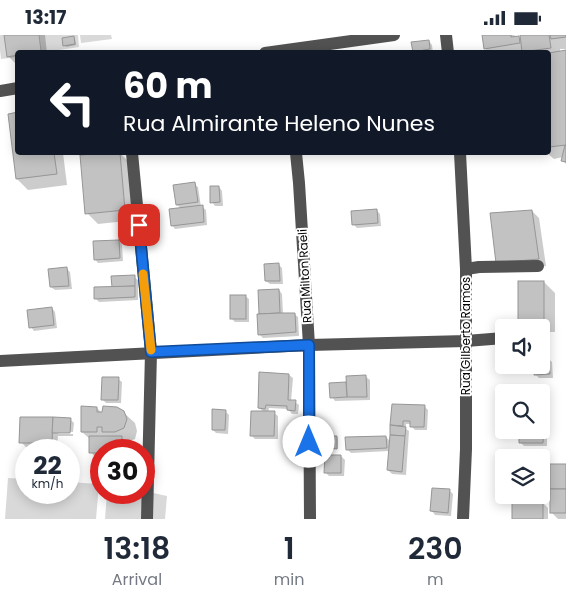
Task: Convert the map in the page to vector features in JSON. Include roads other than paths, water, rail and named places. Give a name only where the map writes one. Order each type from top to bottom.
[{"type":"street","points":[[287,50],[394,35]]},
{"type":"street","points":[[446,35],[448,50]]},
{"type":"street","points":[[0,91],[15,88]]},
{"type":"street","points":[[132,155],[151,352],[147,519]]},
{"type":"street","name":"Rua Milton Raeli","points":[[296,155],[309,345],[310,519]]},
{"type":"street","name":"Rua Gilberto Ramos","points":[[460,155],[466,269],[466,449],[463,519]]},
{"type":"street","points":[[466,269],[538,266]]},
{"type":"street","points":[[0,361],[151,352],[495,339]]}]
